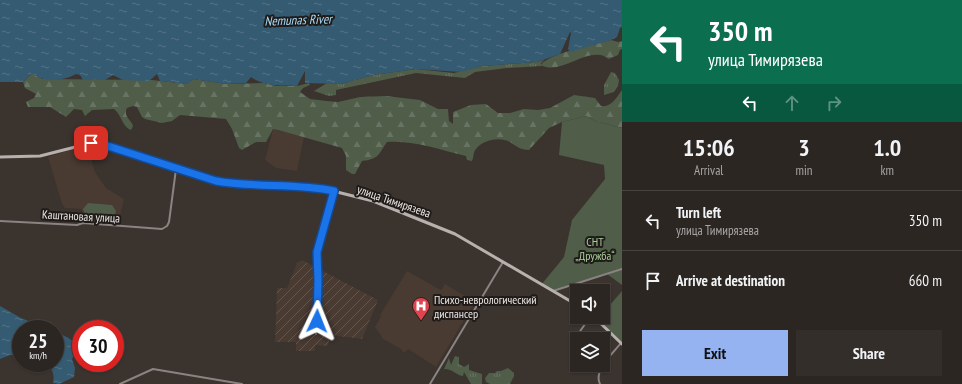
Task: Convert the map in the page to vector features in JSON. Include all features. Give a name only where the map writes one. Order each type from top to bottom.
[{"type":"main road","name":"улица Тимирязева","points":[[0,157],[40,156],[91,143],[111,147],[176,169],[232,184],[307,187],[334,191],[373,201],[443,228],[570,301]]},
{"type":"main road","points":[[601,324],[621,344]]},
{"type":"street","name":"Каштановая улица","points":[[0,221],[162,229],[167,226],[169,222],[176,169]]},
{"type":"street","points":[[316,334],[318,280],[317,252],[334,191]]},
{"type":"street","points":[[430,384],[503,262]]},
{"type":"street","points":[[552,291],[622,270]]},
{"type":"street","points":[[600,384],[598,380],[599,372],[621,344]]},
{"type":"street","points":[[120,384],[154,369],[242,384]]},
{"type":"shaded area","points":[[273,129],[304,137],[297,171],[276,168],[265,160]]},
{"type":"shaded area","points":[[82,146],[92,146],[92,163],[95,172],[106,188],[124,199],[118,224],[83,221],[81,209],[65,208],[62,204],[48,157]]},
{"type":"shaded area","points":[[302,260],[378,300],[362,339],[330,335],[328,346],[315,345],[315,351],[296,351],[296,342],[275,342],[277,288],[287,288],[297,263]]},
{"type":"shaded area","name":"Психо-неврологический диспансер","points":[[407,271],[441,290],[445,284],[475,302],[436,367],[408,349],[404,353],[401,349],[383,339],[375,327],[381,316],[380,315]]},
{"type":"green space","points":[[611,40],[618,42],[622,41],[622,49],[618,55],[609,59],[601,55],[593,55],[555,67],[541,65],[552,57],[562,53]]},
{"type":"green space","points":[[545,60],[541,63],[542,66],[475,72],[465,78],[416,73],[336,90],[336,95],[329,96],[314,91],[327,83],[341,84],[373,75],[416,69],[454,73],[482,66]]},
{"type":"green space","points":[[611,72],[615,73],[619,80],[618,86],[614,92],[604,95],[604,85]]},
{"type":"green space","points":[[32,73],[42,79],[152,80],[187,84],[193,79],[227,84],[264,83],[277,86],[297,86],[309,83],[310,85],[303,88],[300,92],[310,99],[338,102],[360,97],[386,96],[420,100],[438,109],[448,109],[449,121],[453,124],[453,112],[471,105],[486,104],[498,113],[510,113],[524,109],[538,110],[550,108],[574,95],[595,98],[601,106],[605,106],[611,104],[622,90],[622,128],[595,121],[586,116],[562,122],[549,128],[529,150],[521,149],[506,140],[496,139],[487,141],[482,143],[475,150],[472,161],[467,160],[466,156],[427,146],[407,142],[387,142],[378,156],[362,161],[355,174],[352,174],[346,170],[346,156],[342,148],[278,130],[273,129],[266,142],[256,142],[242,150],[239,148],[232,129],[226,119],[180,115],[172,121],[162,123],[145,119],[142,117],[137,107],[133,106],[127,108],[126,111],[126,114],[133,126],[131,130],[126,126],[119,114],[114,109],[92,110],[85,116],[82,110],[74,109],[66,117],[50,107],[28,107],[26,102],[34,98],[36,94],[25,88],[23,82]]},
{"type":"green space","name":"СНТ „Дружба“","points":[[586,116],[595,121],[622,128],[622,285],[607,274],[575,284],[570,284],[570,285],[552,291],[541,285],[564,257],[572,220],[605,179],[604,165],[559,155],[562,122]]},
{"type":"green space","points":[[88,203],[112,205],[116,211],[115,214],[104,218],[91,216],[84,212],[83,209]]},
{"type":"green space","name":"СНТ „Дружба“","points":[[622,291],[622,344],[601,324],[610,324],[610,305]]},
{"type":"green space","points":[[455,356],[459,357],[459,364],[464,367],[469,364],[469,370],[482,374],[482,384],[471,384],[464,372],[463,376],[444,369],[449,358],[451,365]]},
{"type":"green space","points":[[508,368],[514,373],[510,384],[490,384],[486,382],[485,378],[489,373],[495,373]]},
{"type":"water","name":"Nemunas River","points":[[0,0],[622,0],[622,27],[620,28],[617,37],[611,40],[570,52],[568,49],[570,32],[560,54],[537,62],[482,66],[461,72],[416,69],[373,75],[341,84],[305,83],[305,71],[297,86],[267,84],[251,77],[246,83],[227,84],[193,79],[187,84],[160,81],[157,74],[149,81],[123,80],[113,75],[105,80],[83,80],[80,75],[76,74],[65,78],[47,80],[32,73],[23,82],[0,82]]},
{"type":"water","points":[[0,306],[26,320],[12,320],[12,355],[0,359]]},
{"type":"water","points":[[64,336],[72,340],[72,372],[75,372],[74,377],[59,384],[53,383],[54,376],[52,372],[64,372]]},
{"type":"place","name":"Психо-неврологический диспансер","points":[[421,321]]},
{"type":"route","points":[[91,143],[111,147],[216,181],[232,184],[307,187],[334,191],[317,252],[317,321]]}]
